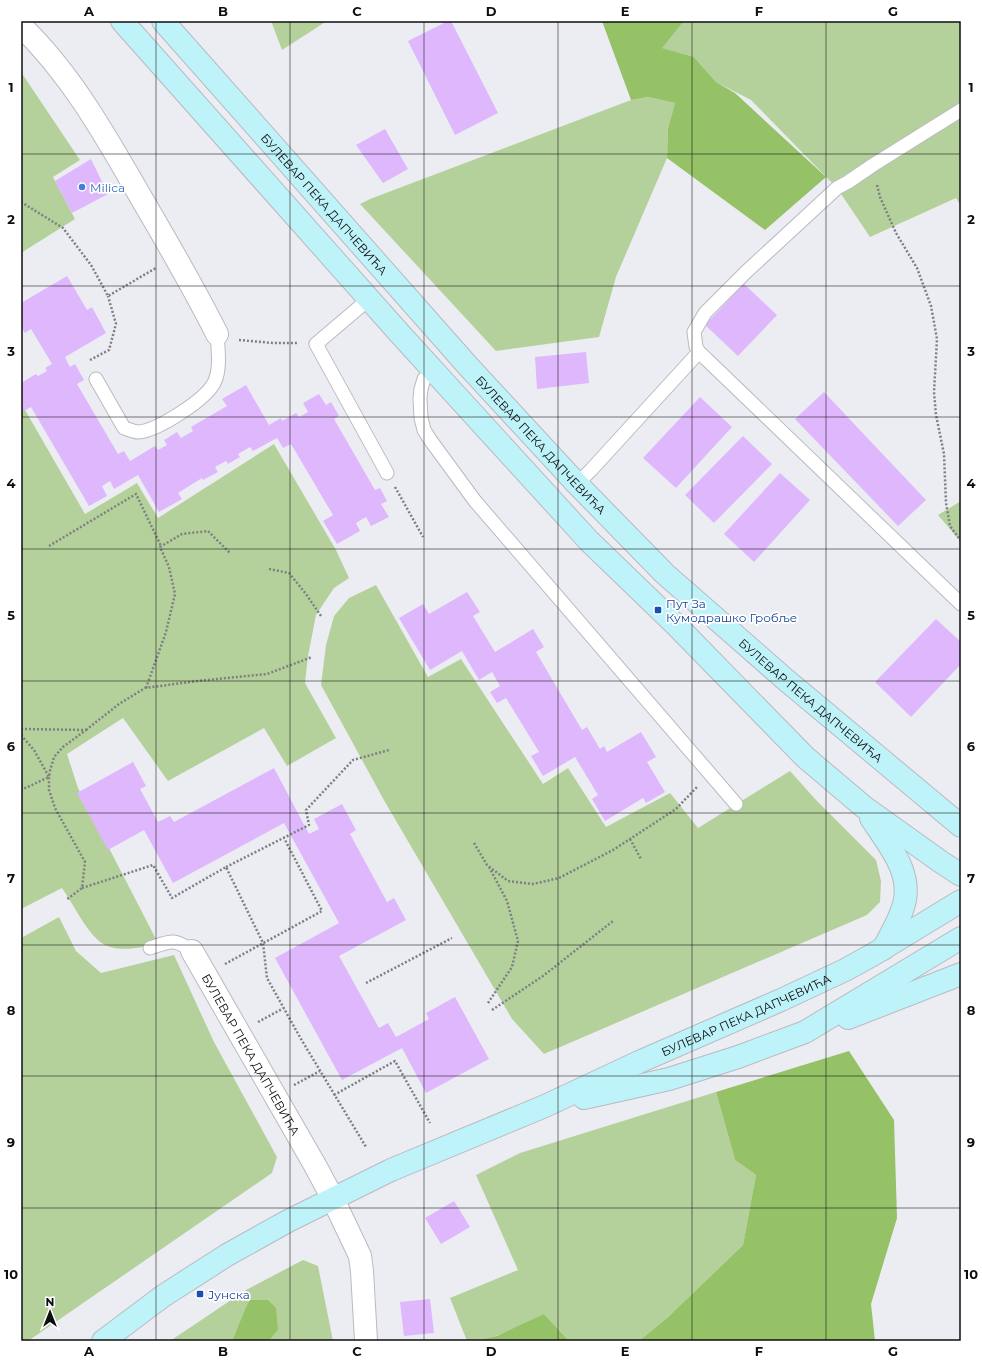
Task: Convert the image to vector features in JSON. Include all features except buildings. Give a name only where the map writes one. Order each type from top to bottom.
[{"type":"street","points":[[122,21],[369,299],[589,541],[675,624],[805,757],[864,807],[961,875]]},
{"type":"street","name":"БУЛЕВАР ПЕКА ДАПЧЕВИЋА","points":[[163,21],[428,322],[576,484],[665,574],[786,680],[961,826]]},
{"type":"street","points":[[21,26],[54,62],[75,90],[111,145],[175,256],[217,334]]},
{"type":"street","points":[[864,807],[891,847],[904,877],[906,891],[899,918],[883,949]]},
{"type":"street","name":"БУЛЕВАР ПЕКА ДАПЧЕВИЋА","points":[[103,1341],[163,1296],[227,1255],[288,1221],[391,1170],[545,1106],[639,1062],[782,1000],[845,970],[883,949],[961,901]]},
{"type":"street","name":"БУЛЕВАР ПЕКА ДАПЧЕВИЋА","points":[[545,1106],[668,1079],[728,1060],[805,1032],[961,938]]},
{"type":"street","name":"БУЛЕВАР ПЕКА ДАПЧЕВИЋА","points":[[192,950],[333,1198]]},
{"type":"street","points":[[805,1032],[845,1020],[961,974]]},
{"type":"street","points":[[333,1198],[360,1256],[366,1341]]},
{"type":"lane","points":[[961,110],[837,188],[746,272],[706,313],[694,332],[696,347],[699,352],[961,604]]},
{"type":"lane","points":[[369,299],[316,344],[387,473]]},
{"type":"lane","points":[[96,379],[124,428],[137,432],[149,430],[187,410],[202,398],[214,382],[218,356],[217,334]]},
{"type":"lane","points":[[576,484],[591,470],[699,352]]},
{"type":"lane","points":[[433,370],[424,379],[420,398],[421,418],[424,430],[431,442],[475,500],[736,804]]},
{"type":"lane","name":"БУЛЕВАР ПЕКА ДАПЧЕВИЋА","points":[[150,948],[169,942],[181,942],[192,950]]},
{"type":"path","points":[[873,165],[880,197],[896,233],[917,268],[931,306],[937,339],[934,392],[935,407],[944,454],[946,503],[950,526],[961,541]]},
{"type":"path","points":[[21,202],[63,228],[91,265],[108,296],[116,324],[109,350],[86,363],[96,379]]},
{"type":"path","points":[[108,296],[175,256]]},
{"type":"path","points":[[253,341],[316,344]]},
{"type":"path","points":[[387,473],[423,537]]},
{"type":"path","points":[[49,546],[136,494],[161,546],[169,567],[175,594],[166,632],[145,688]]},
{"type":"path","points":[[161,546],[182,534],[208,531],[230,553]]},
{"type":"path","points":[[269,569],[289,573],[321,616]]},
{"type":"path","points":[[82,888],[85,862],[55,808],[49,790],[49,777],[54,757],[63,747],[119,704],[145,688],[267,674],[312,657]]},
{"type":"path","points":[[21,728],[86,730]]},
{"type":"path","points":[[21,735],[34,750],[49,777]]},
{"type":"path","points":[[66,900],[82,888],[153,865],[172,898],[226,867],[309,825],[306,810],[353,760],[389,750]]},
{"type":"path","points":[[488,865],[508,881],[532,884],[559,878],[613,850],[676,809],[711,774]]},
{"type":"path","points":[[21,790],[49,777]]},
{"type":"path","points":[[206,974],[322,910],[284,838]]},
{"type":"path","points":[[630,839],[641,859]]},
{"type":"path","points":[[474,843],[488,865],[507,901],[518,941],[512,967],[488,1003]]},
{"type":"path","points":[[226,867],[263,943],[267,978],[366,1147]]},
{"type":"path","points":[[492,1010],[543,976],[613,921]]},
{"type":"path","points":[[366,983],[452,938]]},
{"type":"path","points":[[239,1032],[284,1008]]},
{"type":"path","points":[[334,1094],[395,1061],[430,1123]]},
{"type":"path","points":[[312,1074],[320,1070]]},
{"type":"green space","points":[[271,21],[327,21],[282,50]]},
{"type":"green space","points":[[602,21],[684,21],[662,48],[694,57],[716,82],[735,93],[826,177],[765,230],[667,158],[668,128],[675,103],[648,97],[631,100]]},
{"type":"green space","points":[[684,21],[961,21],[961,206],[956,198],[870,237],[837,188],[751,100],[716,82],[694,57],[661,48]]},
{"type":"green space","points":[[21,72],[80,160],[53,177],[75,219],[21,253]]},
{"type":"green space","points":[[648,97],[675,103],[668,128],[667,158],[616,277],[599,337],[496,351],[360,204],[631,100]]},
{"type":"green space","points":[[21,403],[85,514],[137,483],[158,518],[274,444],[336,550],[349,578],[334,588],[316,615],[308,656],[305,683],[336,738],[287,766],[264,728],[168,781],[123,718],[67,754],[78,788],[158,943],[144,947],[128,949],[112,948],[99,941],[84,923],[62,888],[21,909]]},
{"type":"green space","points":[[961,501],[961,542],[938,515]]},
{"type":"green space","points":[[376,585],[428,677],[461,659],[543,784],[568,768],[606,827],[670,793],[698,828],[790,771],[816,800],[876,860],[881,881],[880,902],[867,915],[544,1054],[512,1019],[385,802],[321,685],[326,645],[334,616],[349,598]]},
{"type":"green space","points":[[59,917],[76,951],[101,973],[174,955],[214,1042],[277,1157],[272,1173],[28,1341],[21,1341],[21,938]]},
{"type":"green space","points":[[849,1051],[894,1120],[897,1218],[871,1304],[875,1341],[639,1341],[667,1318],[743,1245],[756,1175],[735,1160],[716,1092]]},
{"type":"green space","points":[[716,1092],[735,1160],[756,1175],[743,1245],[667,1318],[639,1341],[569,1341],[544,1314],[497,1336],[467,1341],[450,1298],[518,1270],[476,1175],[520,1153]]},
{"type":"green space","points":[[303,1260],[318,1266],[333,1341],[269,1341],[278,1330],[245,1309],[232,1341],[170,1341],[246,1290]]},
{"type":"green space","points":[[250,1300],[268,1300],[276,1308],[278,1330],[269,1341],[232,1341]]},
{"type":"green space","points":[[544,1314],[569,1341],[475,1341],[497,1336]]},
{"type":"place","name":"Milica","points":[[82,187]]},
{"type":"place","name":"Пут За Кумодрашко Гробље","points":[[658,610]]},
{"type":"place","name":"Јунска","points":[[200,1294]]}]
